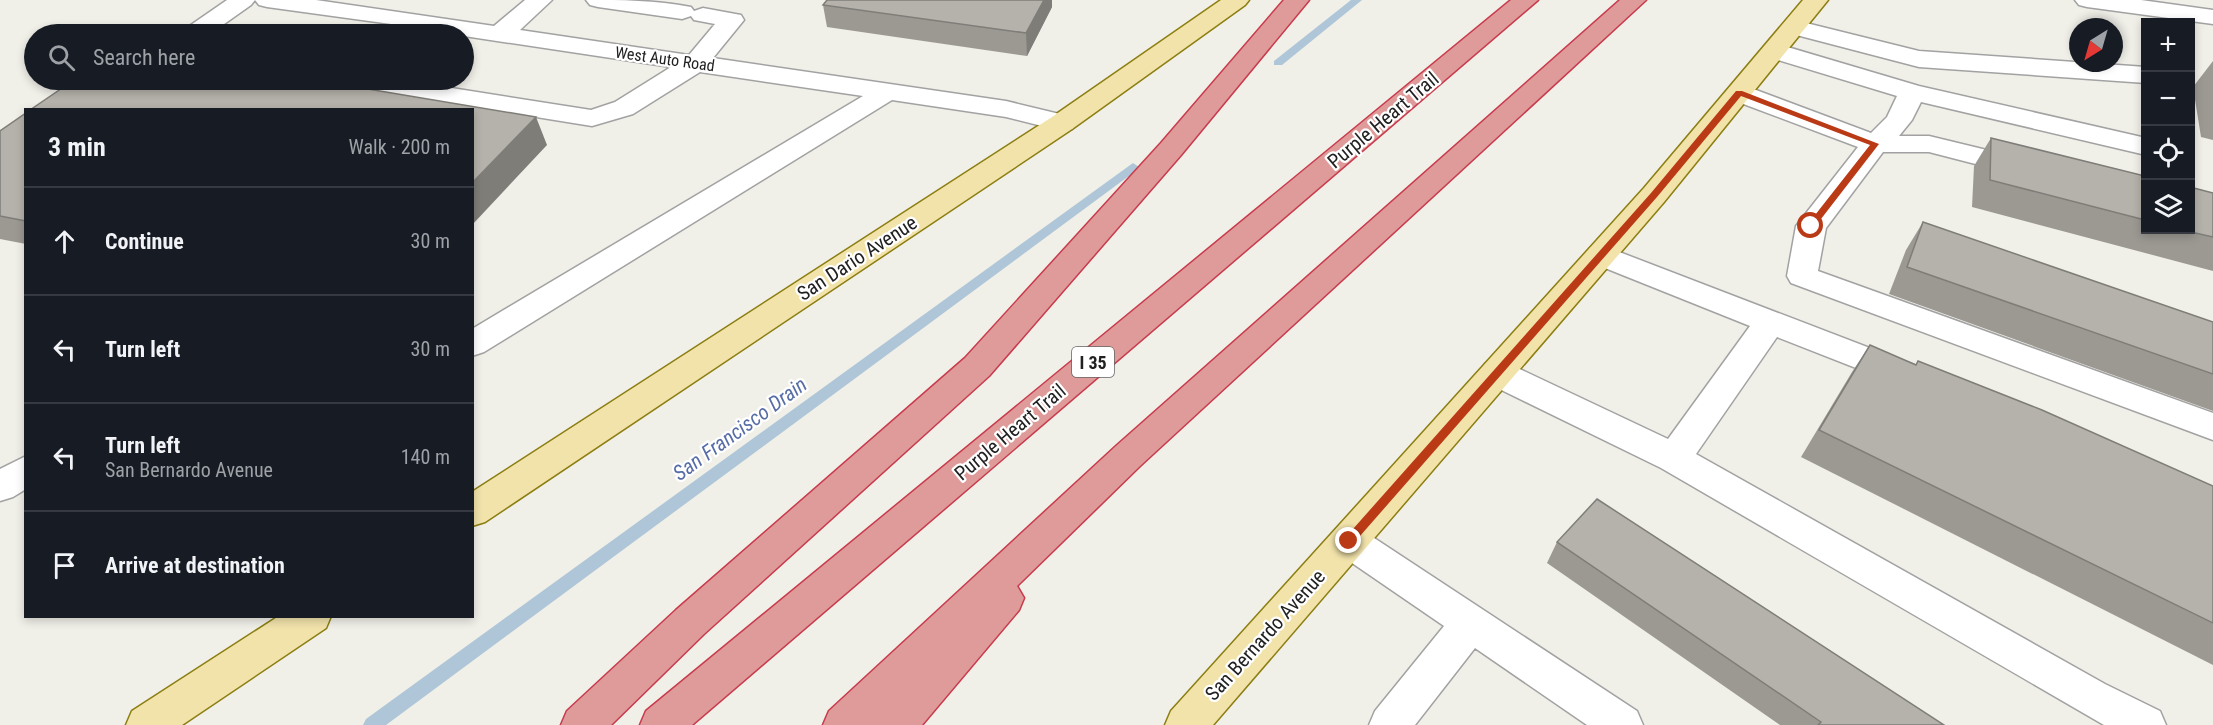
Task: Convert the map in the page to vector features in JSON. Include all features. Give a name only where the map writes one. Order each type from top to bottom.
[{"type":"highway","points":[[582,725],[690,622],[977,367],[1186,131],[1297,0]]},
{"type":"highway","name":"Purple Heart Trail","points":[[661,725],[1526,0]]},
{"type":"highway","points":[[844,725],[1128,456],[1634,0]]},
{"type":"highway","points":[[895,725],[1128,456]]},
{"type":"main road","name":"San Dario Avenue","points":[[474,510],[1062,123],[1237,0]]},
{"type":"main road","name":"San Bernardo Avenue","points":[[1186,725],[1601,255],[1816,0]]},
{"type":"main road","points":[[147,725],[309,618]]},
{"type":"street","points":[[208,24],[243,0]]},
{"type":"street","name":"West Auto Road","points":[[267,0],[431,24]]},
{"type":"street","points":[[500,34],[540,0]]},
{"type":"street","points":[[598,0],[732,20]]},
{"type":"street","points":[[417,90],[592,118],[624,108],[696,63],[749,0]]},
{"type":"street","points":[[2087,0],[2213,17]]},
{"type":"street","name":"West Auto Road","points":[[474,30],[1006,109],[1062,123]]},
{"type":"street","points":[[1784,39],[1919,59],[2141,75]]},
{"type":"street","points":[[1784,39],[1912,92],[2141,146]]},
{"type":"street","points":[[474,343],[889,91]]},
{"type":"street","points":[[1912,92],[1899,120],[1875,144],[1811,226],[1802,276],[2213,427]]},
{"type":"street","points":[[1739,93],[1875,144],[1929,144],[2043,172]]},
{"type":"street","points":[[1601,255],[1925,383]]},
{"type":"street","points":[[1674,458],[1770,322]]},
{"type":"street","points":[[1497,374],[1674,458],[2090,697],[2145,725]]},
{"type":"street","points":[[0,488],[24,471]]},
{"type":"street","points":[[1349,541],[1622,725]]},
{"type":"street","points":[[1390,725],[1471,622]]},
{"type":"building","points":[[827,0],[1044,0],[1026,33],[823,5]]},
{"type":"building","points":[[59,90],[374,90],[536,117],[474,181],[474,108],[33,108]]},
{"type":"building","points":[[24,114],[24,221],[0,216],[0,131]]},
{"type":"building","points":[[1991,138],[2141,175],[2141,219],[1990,180]]},
{"type":"building","points":[[2195,188],[2213,193],[2213,237],[2195,233]]},
{"type":"building","points":[[1923,222],[2213,322],[2213,374],[1907,267]]},
{"type":"building","points":[[1870,345],[1916,365],[1918,361],[2042,410],[2213,486],[2213,623],[1819,430]]},
{"type":"building","points":[[1597,499],[1944,725],[1818,725],[1821,722],[1557,542]]},
{"type":"waterway","name":"San Francisco Drain","points":[[1278,63],[1357,0]]},
{"type":"waterway","name":"San Francisco Drain","points":[[372,725],[1133,167]]},
{"type":"route","points":[[1349,541],[1654,195],[1739,93],[1875,144],[1811,226]]}]
